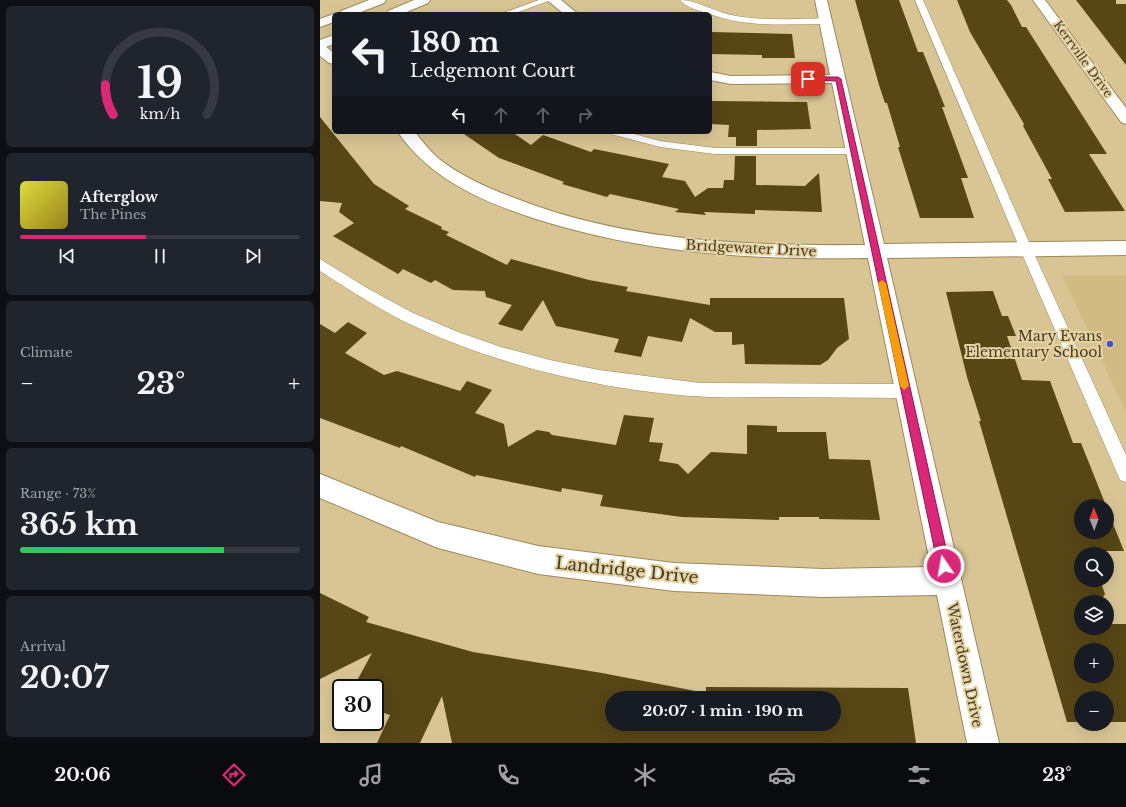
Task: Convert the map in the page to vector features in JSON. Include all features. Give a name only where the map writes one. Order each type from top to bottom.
[{"type":"street","points":[[350,12],[380,0]]},
{"type":"street","points":[[397,12],[424,0]]},
{"type":"street","points":[[553,0],[569,12]]},
{"type":"street","name":"Waterdown Drive","points":[[821,0],[905,391],[983,743]]},
{"type":"street","name":"Kerrville Drive","points":[[1039,0],[1126,119]]},
{"type":"street","points":[[320,24],[332,19]]},
{"type":"street","points":[[320,45],[332,40]]},
{"type":"street","points":[[320,49],[332,58]]},
{"type":"street","points":[[712,76],[732,80],[838,79]]},
{"type":"street","name":"Bridgewater Drive","points":[[408,134],[435,164],[467,184],[504,201],[556,220],[620,236],[691,247],[773,252],[1126,248]]},
{"type":"street","name":"Landridge Drive","points":[[320,486],[438,535],[538,560],[674,577],[823,583],[947,581]]},
{"type":"lane","points":[[510,12],[547,0]]},
{"type":"lane","points":[[684,0],[706,12]]},
{"type":"lane","points":[[919,0],[1026,249],[1126,474]]},
{"type":"lane","points":[[712,14],[736,20],[826,22]]},
{"type":"lane","points":[[622,134],[660,144],[715,151],[854,151]]},
{"type":"lane","points":[[320,264],[343,280],[396,311],[464,341],[527,361],[616,380],[701,390],[905,391]]},
{"type":"shaded area","name":"Mary Evans Elementary School","points":[[1062,275],[1126,275],[1126,412]]},
{"type":"building","points":[[855,0],[899,0],[918,52],[923,52],[945,107],[942,107],[968,178],[961,178],[974,218],[920,218],[898,147],[900,147],[887,103],[885,103],[879,85]]},
{"type":"building","points":[[957,0],[1007,0],[1011,5],[1022,27],[1026,27],[1107,154],[1089,154],[1125,211],[1065,212],[1048,179],[1052,179],[1023,126],[1024,124],[970,32]]},
{"type":"building","points":[[1076,0],[1116,0],[1116,4],[1126,4],[1126,65]]},
{"type":"building","points":[[712,32],[792,34],[795,58],[762,58],[762,55],[712,54]]},
{"type":"building","points":[[712,101],[807,102],[811,129],[757,130],[757,146],[736,146],[736,137],[728,137],[729,125],[712,124]]},
{"type":"building","points":[[320,117],[332,132],[332,134],[334,134],[374,184],[409,206],[405,209],[442,227],[441,229],[449,232],[446,235],[507,265],[511,259],[589,280],[628,287],[626,291],[710,305],[710,298],[844,298],[849,339],[837,348],[828,360],[820,365],[745,364],[744,344],[732,345],[732,332],[715,332],[690,318],[682,342],[648,336],[641,357],[614,352],[619,339],[556,326],[543,300],[522,331],[498,324],[512,305],[486,297],[485,291],[453,290],[435,280],[431,283],[403,269],[398,274],[333,236],[354,223],[339,212],[342,203],[320,201]]},
{"type":"building","points":[[464,134],[515,134],[531,145],[543,135],[591,152],[594,149],[669,164],[662,177],[685,181],[695,197],[708,188],[723,188],[724,180],[734,180],[735,156],[756,156],[756,185],[805,186],[819,173],[822,212],[755,210],[755,214],[704,212],[706,215],[675,212],[679,209],[610,194],[607,197],[562,184],[564,182],[499,158]]},
{"type":"building","points":[[993,291],[1002,316],[1008,316],[1016,336],[1007,336],[1022,380],[1050,381],[1073,443],[1081,443],[1103,499],[1074,499],[1074,539],[1114,539],[1114,526],[1124,551],[1114,551],[1114,547],[1074,547],[1074,587],[1102,587],[1105,594],[1074,595],[1074,635],[1114,635],[1114,624],[1126,624],[1126,722],[1114,722],[1114,691],[1074,691],[1074,722],[1067,722],[967,377],[946,292]]},
{"type":"building","points":[[348,322],[367,333],[345,353],[384,375],[397,371],[460,391],[467,381],[492,390],[475,413],[504,424],[508,447],[537,430],[549,432],[552,435],[616,445],[624,415],[654,418],[649,442],[663,443],[659,461],[678,464],[688,474],[711,452],[747,454],[747,425],[777,426],[777,432],[826,432],[829,459],[870,460],[880,520],[819,519],[819,517],[779,517],[779,520],[682,517],[600,506],[603,495],[562,488],[561,492],[476,475],[475,477],[401,446],[400,448],[320,418],[320,324],[335,333]]},
{"type":"building","points":[[320,593],[369,617],[366,622],[473,652],[602,673],[696,691],[605,691],[605,731],[841,731],[841,691],[706,691],[706,687],[908,688],[916,743],[452,743],[442,696],[420,743],[377,743],[383,731],[384,731],[390,715],[384,713],[384,679],[358,679],[372,653],[320,679]]},
{"type":"slow traffic","points":[[882,283],[904,386]]},
{"type":"place","name":"Mary Evans Elementary School","points":[[1110,344]]},
{"type":"route","points":[[808,79],[838,79],[944,566]]}]
